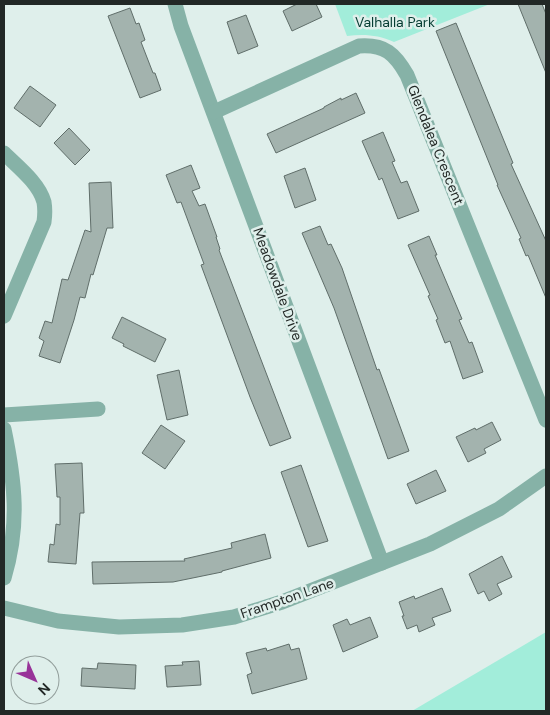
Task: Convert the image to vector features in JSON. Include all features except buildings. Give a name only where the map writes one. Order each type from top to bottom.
[{"type":"street","name":"Meadowdale Drive","points":[[175,4],[181,26],[382,563]]},
{"type":"street","name":"Glendalea Crescent","points":[[214,112],[359,46],[369,45],[380,48],[389,51],[398,59],[411,84],[546,420]]},
{"type":"street","points":[[4,153],[35,185],[41,193],[45,207],[44,222],[4,316]]},
{"type":"street","points":[[4,415],[98,409]]},
{"type":"street","points":[[4,429],[12,470],[15,519],[9,560],[4,578]]},
{"type":"street","name":"Frampton Lane","points":[[4,608],[58,621],[119,627],[182,625],[234,617],[274,605],[430,544],[499,509],[546,476]]},
{"type":"green space","name":"Valhalla Park","points":[[335,4],[490,4],[394,42],[371,36],[347,36]]},
{"type":"green space","points":[[546,632],[546,711],[412,711]]}]
